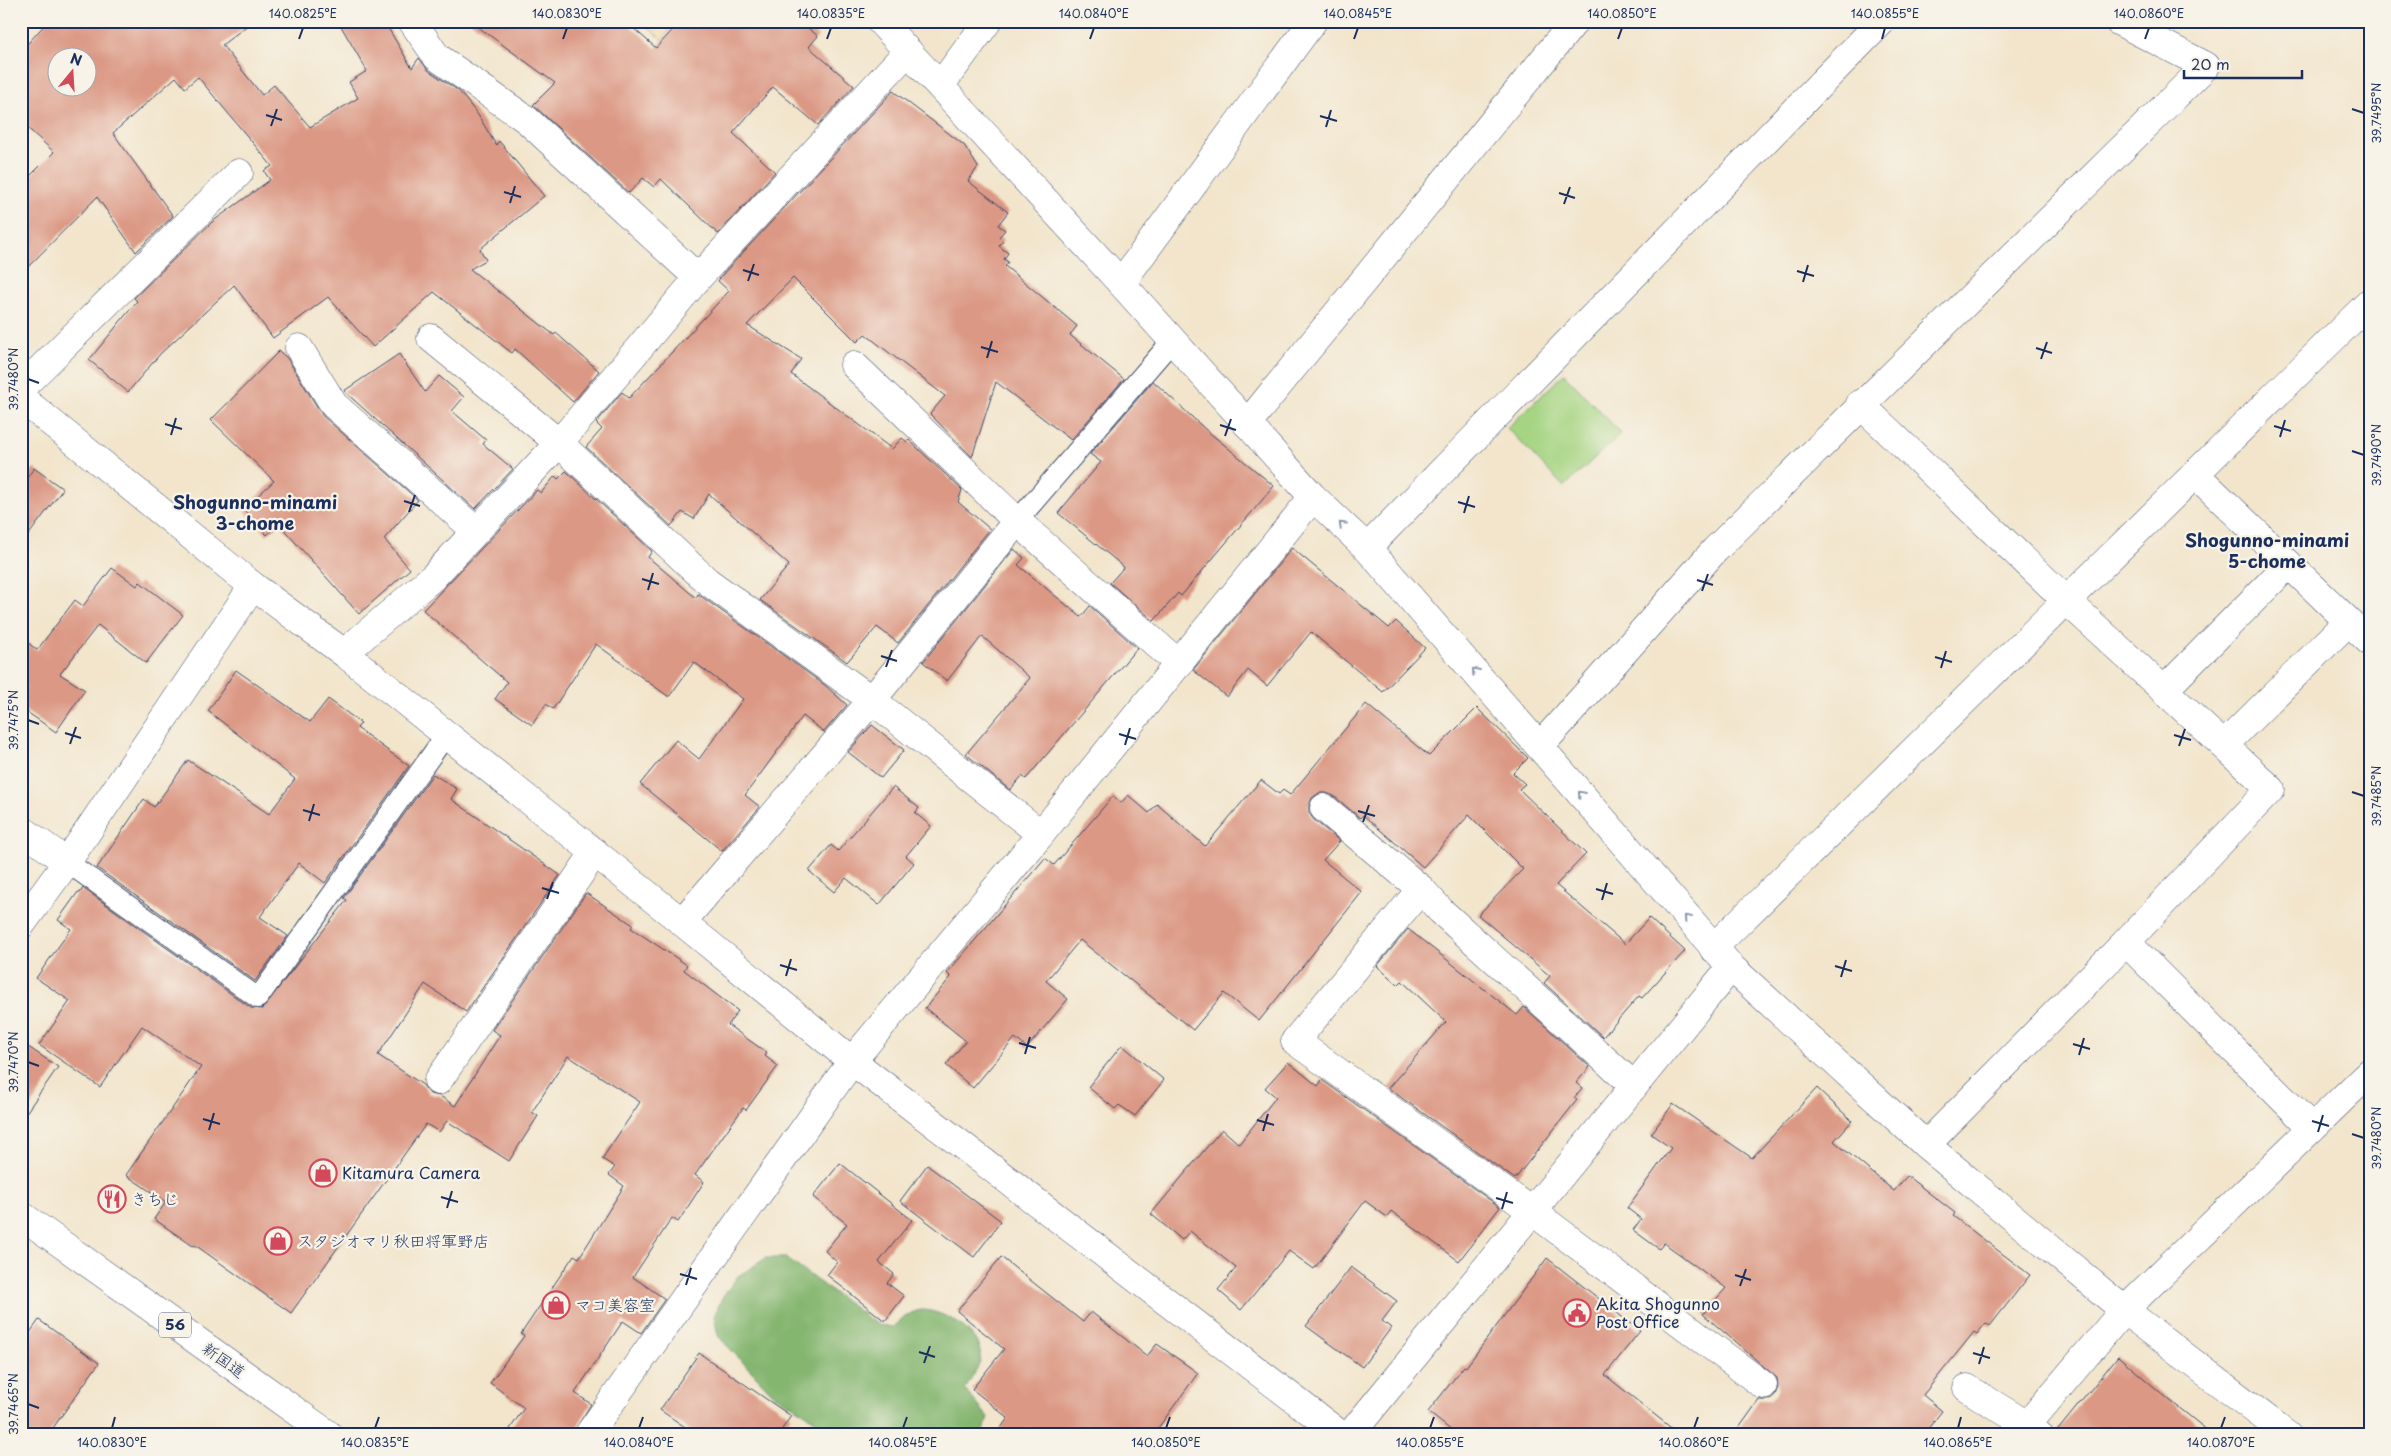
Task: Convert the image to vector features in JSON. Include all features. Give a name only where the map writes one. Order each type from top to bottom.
[{"type":"street","points":[[412,21],[436,57],[527,120],[698,278]]},
{"type":"street","points":[[880,21],[1121,283],[1313,497],[1367,548],[1722,958],[1926,1145],[2124,1310],[2288,1435]]},
{"type":"street","points":[[940,86],[988,21]]},
{"type":"street","points":[[1121,283],[1313,21]]},
{"type":"street","points":[[1247,424],[1575,21]]},
{"type":"street","points":[[1367,548],[1882,21]]},
{"type":"street","points":[[1540,746],[1715,550],[1860,404],[2206,66],[2118,21]]},
{"type":"street","points":[[344,653],[433,578],[559,443],[698,278],[908,51]]},
{"type":"street","points":[[21,388],[239,173]]},
{"type":"street","points":[[1350,1435],[1634,1086],[1722,958],[2066,600],[2370,302]]},
{"type":"street","points":[[431,338],[559,443],[707,581],[872,700],[1041,834]]},
{"type":"street","points":[[299,348],[334,405],[476,531]]},
{"type":"street","points":[[854,365],[1017,520],[1179,664]]},
{"type":"street","points":[[21,398],[253,586],[344,653],[595,852],[852,1061],[1341,1435]]},
{"type":"street","points":[[1860,404],[2066,600],[2271,789],[2126,942],[1926,1145]]},
{"type":"street","points":[[2195,474],[2370,642]]},
{"type":"street","points":[[588,1435],[852,1061],[1041,834],[1313,497]]},
{"type":"street","points":[[682,922],[872,700],[1017,520]]},
{"type":"street","points":[[2164,690],[2288,565]]},
{"type":"street","points":[[21,925],[67,862],[253,586]]},
{"type":"street","points":[[2224,745],[2348,622]]},
{"type":"street","points":[[1324,808],[1421,889],[1441,911],[1634,1086]]},
{"type":"street","points":[[21,829],[67,862]]},
{"type":"street","points":[[438,1081],[595,852]]},
{"type":"street","points":[[1421,889],[1295,1041],[1532,1211],[1763,1385]]},
{"type":"street","points":[[2126,942],[2312,1128]]},
{"type":"street","points":[[1967,1388],[2033,1430],[2124,1310],[2370,1072]]},
{"type":"street","name":"新国道","points":[[21,1215],[330,1435]]},
{"type":"lane","points":[[1017,520],[1172,341]]},
{"type":"lane","points":[[67,862],[258,998],[446,735]]},
{"type":"green space","points":[[1564,374],[1621,433],[1564,487],[1507,428]]},
{"type":"green space","points":[[766,1258],[786,1258],[878,1325],[893,1327],[910,1314],[923,1310],[942,1315],[962,1326],[971,1334],[980,1352],[979,1366],[965,1390],[988,1417],[983,1435],[839,1435],[772,1393],[718,1336],[714,1316],[723,1296],[738,1276]]},
{"type":"sand","points":[[642,21],[676,21],[662,40]]},
{"type":"building","points":[[48,21],[253,21],[222,45],[262,95],[274,85],[310,127],[358,98],[349,82],[367,71],[338,21],[384,21],[412,68],[419,58],[428,70],[459,91],[478,115],[496,145],[499,141],[544,196],[480,249],[486,260],[470,269],[554,335],[556,333],[599,371],[573,402],[515,349],[512,353],[434,292],[373,347],[328,297],[273,338],[234,285],[160,354],[128,392],[89,360],[137,301],[134,298],[212,222],[270,180],[264,171],[272,166],[198,77],[185,88],[176,77],[113,133],[173,216],[136,252],[97,197],[21,274],[21,185],[54,152],[21,122],[21,51]]},
{"type":"building","points":[[470,21],[625,21],[656,48],[681,21],[799,21],[818,36],[809,47],[854,86],[818,125],[773,87],[733,133],[775,172],[718,234],[661,179],[654,187],[643,178],[629,193],[533,105],[555,83]]},
{"type":"building","points":[[893,91],[964,145],[978,167],[968,181],[1008,212],[998,225],[1005,230],[999,237],[1003,241],[999,246],[1008,253],[1004,259],[1008,262],[1005,266],[1077,326],[1070,335],[1124,379],[1071,440],[996,382],[972,457],[930,414],[945,396],[865,334],[857,342],[793,278],[747,325],[801,359],[791,374],[892,449],[902,438],[907,442],[909,440],[962,490],[958,502],[990,529],[898,643],[877,627],[847,662],[760,600],[789,565],[709,494],[694,519],[682,512],[671,526],[586,447],[602,429],[596,423],[622,392],[629,398],[729,291],[718,281],[722,275]]},
{"type":"building","points":[[279,351],[287,358],[323,416],[418,500],[384,539],[410,569],[359,614],[279,524],[267,535],[243,509],[274,481],[211,420]]},
{"type":"building","points":[[399,354],[425,392],[439,376],[464,397],[452,411],[486,440],[483,444],[513,469],[475,509],[344,391]]},
{"type":"building","points":[[1153,381],[1205,429],[1274,486],[1181,596],[1178,593],[1154,621],[1110,583],[1124,567],[1058,513],[1101,462],[1090,454]]},
{"type":"building","points":[[34,468],[63,489],[21,545],[21,486]]},
{"type":"building","points":[[566,471],[652,551],[648,557],[696,598],[698,594],[826,686],[847,705],[824,732],[803,716],[745,795],[760,807],[722,851],[640,784],[676,740],[699,759],[743,699],[694,662],[669,697],[596,644],[553,709],[546,704],[532,725],[495,699],[507,682],[423,610],[537,490],[541,493],[555,476],[558,479]]},
{"type":"building","points":[[1292,548],[1389,628],[1396,621],[1425,648],[1383,692],[1311,632],[1267,686],[1248,670],[1227,697],[1193,670]]},
{"type":"building","points":[[1014,549],[1024,558],[1018,565],[1081,617],[1090,606],[1137,648],[1026,779],[1022,776],[1010,790],[966,754],[1030,678],[982,636],[947,681],[923,662]]},
{"type":"building","points":[[112,568],[137,586],[140,582],[183,615],[146,663],[98,625],[60,674],[85,690],[56,732],[21,708],[21,637],[37,650],[75,600],[83,606]]},
{"type":"building","points":[[236,670],[310,722],[328,699],[361,723],[357,728],[409,766],[325,883],[299,863],[260,917],[288,936],[255,981],[97,868],[144,799],[154,807],[188,760],[269,814],[295,779],[208,711]]},
{"type":"building","points":[[1366,704],[1429,756],[1477,708],[1528,758],[1513,773],[1525,784],[1519,789],[1586,854],[1556,885],[1625,944],[1649,918],[1685,951],[1642,998],[1639,996],[1603,1037],[1544,983],[1550,976],[1478,915],[1523,869],[1469,815],[1423,867],[1363,815],[1360,818],[1334,796],[1319,793],[1312,798],[1309,813],[1314,820],[1340,841],[1323,860],[1362,892],[1259,1021],[1224,993],[1193,1030],[1080,940],[1046,981],[1068,999],[1027,1048],[1015,1038],[973,1088],[946,1065],[966,1041],[925,1008],[951,977],[947,973],[1045,858],[1054,865],[1113,796],[1121,803],[1128,795],[1149,813],[1157,804],[1205,846],[1261,780],[1279,794],[1283,790],[1290,795]]},
{"type":"building","points":[[872,725],[904,750],[881,778],[848,752]]},
{"type":"building","points":[[433,774],[457,789],[451,799],[560,875],[466,1012],[425,984],[378,1055],[423,1085],[430,1094],[440,1096],[455,1106],[500,1035],[492,1030],[586,893],[633,925],[631,928],[687,965],[684,970],[738,1011],[728,1025],[767,1053],[765,1056],[778,1066],[746,1110],[743,1108],[695,1175],[704,1182],[678,1222],[672,1218],[633,1277],[665,1299],[641,1333],[623,1321],[575,1393],[591,1404],[572,1435],[506,1435],[524,1408],[490,1383],[524,1336],[521,1334],[574,1255],[579,1258],[624,1186],[609,1175],[615,1167],[602,1159],[640,1102],[568,1056],[532,1112],[538,1116],[509,1161],[447,1121],[439,1132],[426,1124],[291,1313],[195,1245],[193,1246],[154,1219],[166,1202],[126,1175],[201,1067],[142,1026],[100,1087],[39,1045],[70,1001],[36,978],[71,929],[58,920],[83,888],[251,1008],[262,1009],[347,900],[344,898]]},
{"type":"building","points":[[893,787],[919,808],[915,813],[931,826],[906,856],[914,863],[879,905],[846,878],[834,892],[809,871],[831,845],[838,851]]},
{"type":"building","points":[[1408,929],[1517,1015],[1524,1007],[1590,1067],[1576,1083],[1582,1088],[1574,1098],[1577,1100],[1515,1179],[1388,1088],[1446,1022],[1402,981],[1398,985],[1377,966]]},
{"type":"building","points":[[21,1042],[58,1067],[21,1120]]},
{"type":"building","points":[[1122,1045],[1164,1080],[1135,1116],[1119,1105],[1115,1109],[1088,1087]]},
{"type":"building","points":[[1288,1062],[1318,1086],[1322,1080],[1500,1207],[1459,1261],[1391,1211],[1387,1217],[1365,1201],[1314,1269],[1289,1251],[1241,1310],[1218,1290],[1236,1268],[1190,1231],[1182,1240],[1151,1214],[1222,1129],[1239,1144],[1276,1097],[1265,1088]]},
{"type":"building","points":[[1817,1088],[1852,1121],[1834,1141],[1894,1191],[1907,1176],[1955,1213],[1953,1216],[2030,1275],[1990,1326],[1986,1323],[1977,1334],[1974,1332],[1923,1395],[1942,1411],[1923,1435],[1734,1435],[1759,1400],[1769,1400],[1775,1395],[1778,1387],[1777,1378],[1703,1314],[1726,1288],[1664,1243],[1659,1249],[1633,1230],[1641,1219],[1627,1208],[1671,1148],[1651,1134],[1673,1104],[1752,1158]]},
{"type":"building","points":[[840,1163],[912,1220],[879,1262],[894,1274],[887,1283],[904,1296],[885,1321],[827,1275],[837,1262],[825,1251],[847,1224],[813,1197]]},
{"type":"building","points":[[927,1165],[1001,1221],[974,1257],[900,1201]]},
{"type":"building","points":[[1001,1257],[1083,1322],[1091,1312],[1147,1356],[1157,1344],[1198,1373],[1153,1435],[996,1435],[1008,1418],[972,1389],[1004,1349],[957,1311]]},
{"type":"building","points":[[1547,1258],[1640,1331],[1605,1375],[1680,1435],[1457,1435],[1428,1412],[1464,1366],[1466,1367]]},
{"type":"building","points":[[1351,1267],[1397,1301],[1382,1321],[1391,1328],[1362,1367],[1306,1326]]},
{"type":"building","points":[[39,1320],[99,1363],[48,1435],[21,1435],[21,1345]]},
{"type":"building","points":[[699,1353],[791,1416],[778,1435],[697,1435],[660,1410]]},
{"type":"building","points":[[2118,1356],[2167,1398],[2213,1435],[2054,1435]]},
{"type":"place","name":"Kitamura Camera","points":[[323,1173]]},
{"type":"place","name":"きちじ","points":[[112,1199]]},
{"type":"place","name":"スタジオマリ秋田将軍野店","points":[[278,1241]]},
{"type":"place","name":"マコ美容室","points":[[556,1305]]},
{"type":"place","name":"Akita Shogunno Post Office","points":[[1577,1313]]},
{"type":"district","name":"Shogunno-minami 3-chome","points":[[255,513]]},
{"type":"district","name":"Shogunno-minami 5-chome","points":[[2267,551]]}]
